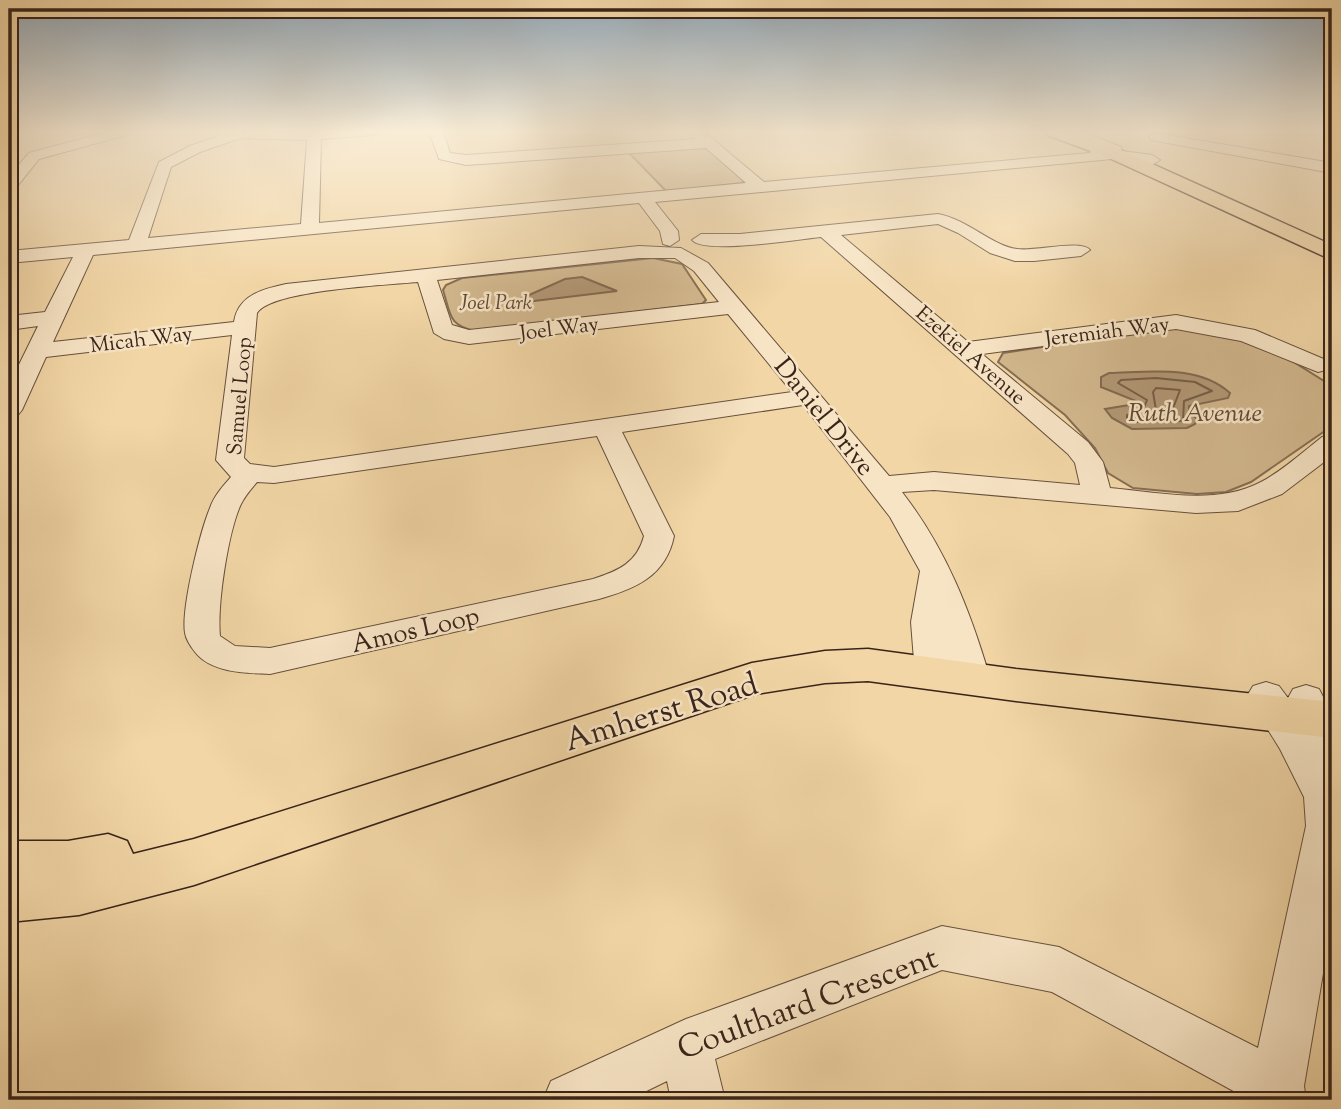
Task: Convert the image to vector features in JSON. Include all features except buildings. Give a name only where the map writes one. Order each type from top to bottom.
[{"type":"main road","points":[[1170,183],[1265,226],[1286,232]]},
{"type":"main road","points":[[1178,183],[1332,253]]},
{"type":"main road","points":[[1204,183],[1332,239]]},
{"type":"main road","name":"Amherst Road","points":[[9,864],[68,865],[300,814],[795,650],[863,650],[1016,685],[1305,708]]},
{"type":"main road","name":"Amherst Road","points":[[9,897],[29,897],[101,884],[194,862],[752,679],[825,667],[868,665],[951,668]]},
{"type":"street","points":[[136,244],[158,183]]},
{"type":"street","points":[[310,228],[312,183]]},
{"type":"street","points":[[755,183],[759,186]]},
{"type":"street","points":[[9,257],[794,183]]},
{"type":"street","name":"Daniel Drive","points":[[643,197],[810,397],[881,485],[919,538],[957,624],[951,668]]},
{"type":"street","name":"Samuel Loop","points":[[810,397],[284,474],[249,474],[234,467],[229,455],[248,308],[270,294],[938,219],[955,222],[1009,254],[1031,255],[1082,250]]},
{"type":"street","name":"Ezekiel Avenue","points":[[824,230],[1079,448],[1089,462],[1097,494]]},
{"type":"street","points":[[9,411],[86,250]]},
{"type":"street","name":"Joel Way","points":[[426,275],[442,328],[452,334],[469,337],[733,307]]},
{"type":"street","points":[[9,323],[53,318]]},
{"type":"street","name":"Jeremiah Way","points":[[965,349],[1177,322],[1247,335],[1327,364]]},
{"type":"street","name":"Micah Way","points":[[37,351],[245,327]]},
{"type":"street","name":"Amos Loop","points":[[249,474],[223,510],[202,616],[203,635],[212,647],[225,655],[245,660],[270,661],[599,587],[626,579],[643,569],[658,549],[659,537],[606,426]]},
{"type":"street","points":[[881,485],[934,481],[1196,504],[1238,502],[1272,488],[1332,443]]},
{"type":"street","name":"Coulthard Crescent","points":[[570,1100],[686,1045],[942,948],[1059,970],[1278,1093],[1327,826],[1321,746],[1305,708]]},
{"type":"street","points":[[686,1045],[698,1100]]},
{"type":"green space","points":[[658,183],[742,183],[742,183],[667,192]]},
{"type":"green space","name":"Joel Park","points":[[653,258],[682,264],[706,300],[702,304],[475,331],[455,322],[443,290],[446,285],[462,278]]},
{"type":"green space","name":"Ruth Avenue","points":[[1176,327],[1244,339],[1292,361],[1332,386],[1332,426],[1251,482],[1226,492],[1197,494],[1133,488],[1108,473],[1095,448],[1065,415],[998,362],[1003,353]]},
{"type":"water","points":[[582,277],[617,291],[509,304],[565,279]]},
{"type":"water","points":[[1156,371],[1188,374],[1217,384],[1230,393],[1228,398],[1189,406],[1189,411],[1197,419],[1195,424],[1187,428],[1132,429],[1112,418],[1105,409],[1141,403],[1101,387],[1101,377],[1109,373]]}]
